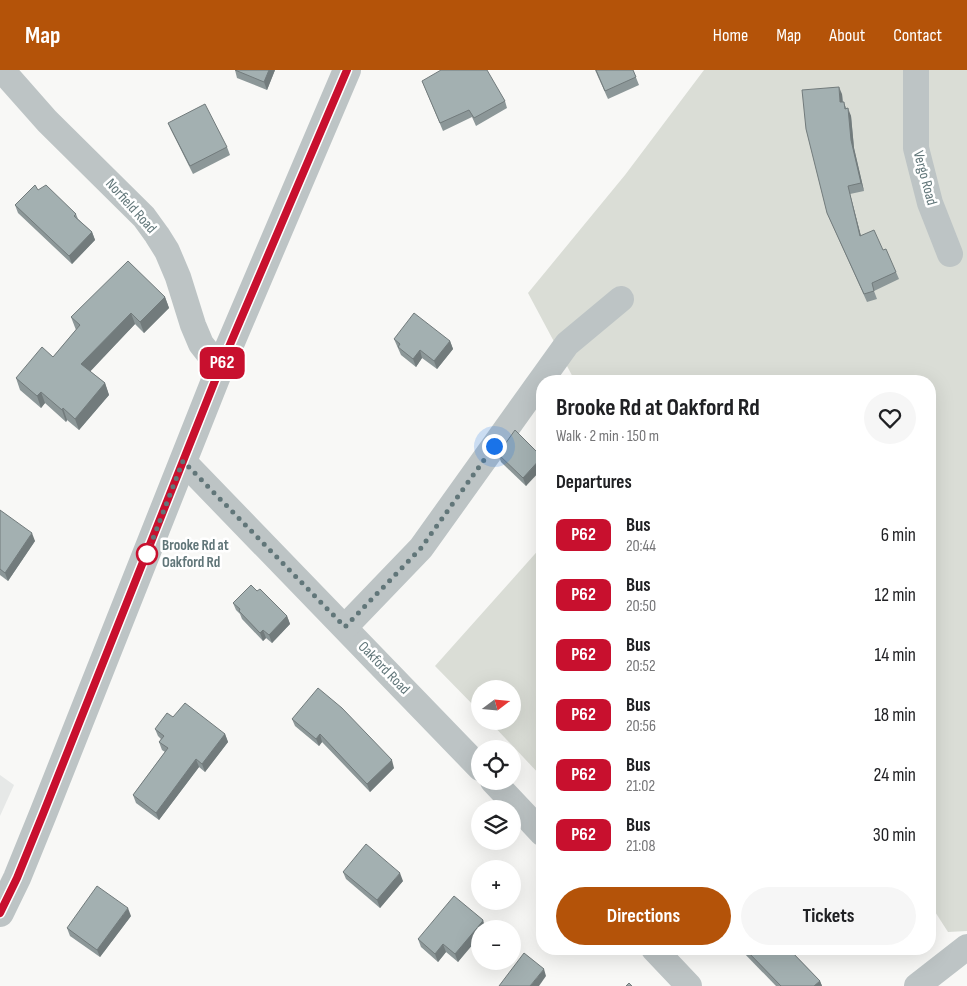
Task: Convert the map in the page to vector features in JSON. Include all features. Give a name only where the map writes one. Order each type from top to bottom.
[{"type":"street","name":"Norfield Road","points":[[2,70],[48,121],[144,217],[167,251],[201,344],[220,368]]},
{"type":"street","points":[[0,913],[17,878],[43,814],[220,368],[347,70]]},
{"type":"street","name":"Vergo Road","points":[[916,70],[916,148],[930,203],[950,254]]},
{"type":"street","points":[[545,375],[567,344],[622,299]]},
{"type":"street","points":[[345,627],[421,548],[536,387]]},
{"type":"street","name":"Oakford Road","points":[[183,461],[471,759]]},
{"type":"street","points":[[501,790],[536,827]]},
{"type":"street","points":[[917,986],[967,947]]},
{"type":"street","points":[[660,955],[689,986]]},
{"type":"shaded area","points":[[704,70],[967,70],[967,931],[948,932],[936,913],[936,375],[572,375],[528,293],[625,175]]},
{"type":"shaded area","points":[[536,553],[536,771],[521,755],[521,740],[507,740],[498,730],[521,730],[521,680],[471,680],[471,703],[435,666]]},
{"type":"shaded area","points":[[0,775],[14,785],[0,816]]},
{"type":"building","points":[[235,70],[269,70],[264,82]]},
{"type":"building","points":[[441,70],[487,70],[505,101],[474,118],[469,110],[440,123],[422,81]]},
{"type":"building","points":[[596,70],[633,70],[636,77],[605,91]]},
{"type":"building","points":[[839,87],[840,102],[844,102],[845,109],[848,108],[851,140],[861,183],[848,186],[860,236],[874,230],[883,250],[886,249],[896,272],[872,283],[874,291],[864,294],[827,213],[806,129],[802,90]]},
{"type":"building","points":[[205,104],[227,147],[190,166],[168,123]]},
{"type":"building","points":[[35,185],[38,190],[46,185],[76,214],[74,216],[92,232],[69,256],[15,205]]},
{"type":"building","points":[[128,261],[165,297],[140,322],[131,313],[81,364],[105,383],[75,419],[41,392],[37,396],[16,378],[42,347],[53,357],[80,325],[71,317]]},
{"type":"building","points":[[414,313],[450,341],[434,361],[420,350],[413,359],[398,347],[400,344],[394,339]]},
{"type":"building","points":[[515,430],[536,451],[536,464],[523,478],[498,454]]},
{"type":"building","points":[[0,510],[32,533],[5,573],[0,569]]},
{"type":"building","points":[[251,585],[257,591],[260,589],[287,616],[269,635],[263,630],[260,633],[233,603]]},
{"type":"building","points":[[318,688],[342,708],[392,760],[367,784],[320,734],[316,739],[292,719]]},
{"type":"building","points":[[185,703],[225,734],[202,764],[196,759],[156,813],[133,795],[168,748],[159,742],[164,736],[155,729],[167,713],[173,717]]},
{"type":"building","points":[[366,844],[400,873],[377,900],[343,872]]},
{"type":"building","points":[[97,886],[128,908],[97,950],[67,928]]},
{"type":"building","points":[[454,896],[483,920],[471,920],[471,935],[455,954],[443,944],[435,954],[418,939]]},
{"type":"building","points":[[524,953],[544,969],[530,986],[499,986],[511,970],[521,970],[521,957]]},
{"type":"building","points":[[751,955],[795,955],[820,981],[814,986],[781,986]]},
{"type":"bus line","name":"P62","points":[[0,913],[17,878],[43,814],[220,368],[347,70]]},
{"type":"place","name":"Brooke Rd at Oakford Rd","points":[[147,554]]},
{"type":"route","points":[[147,554],[183,461],[345,627],[421,548],[494,446]]}]
